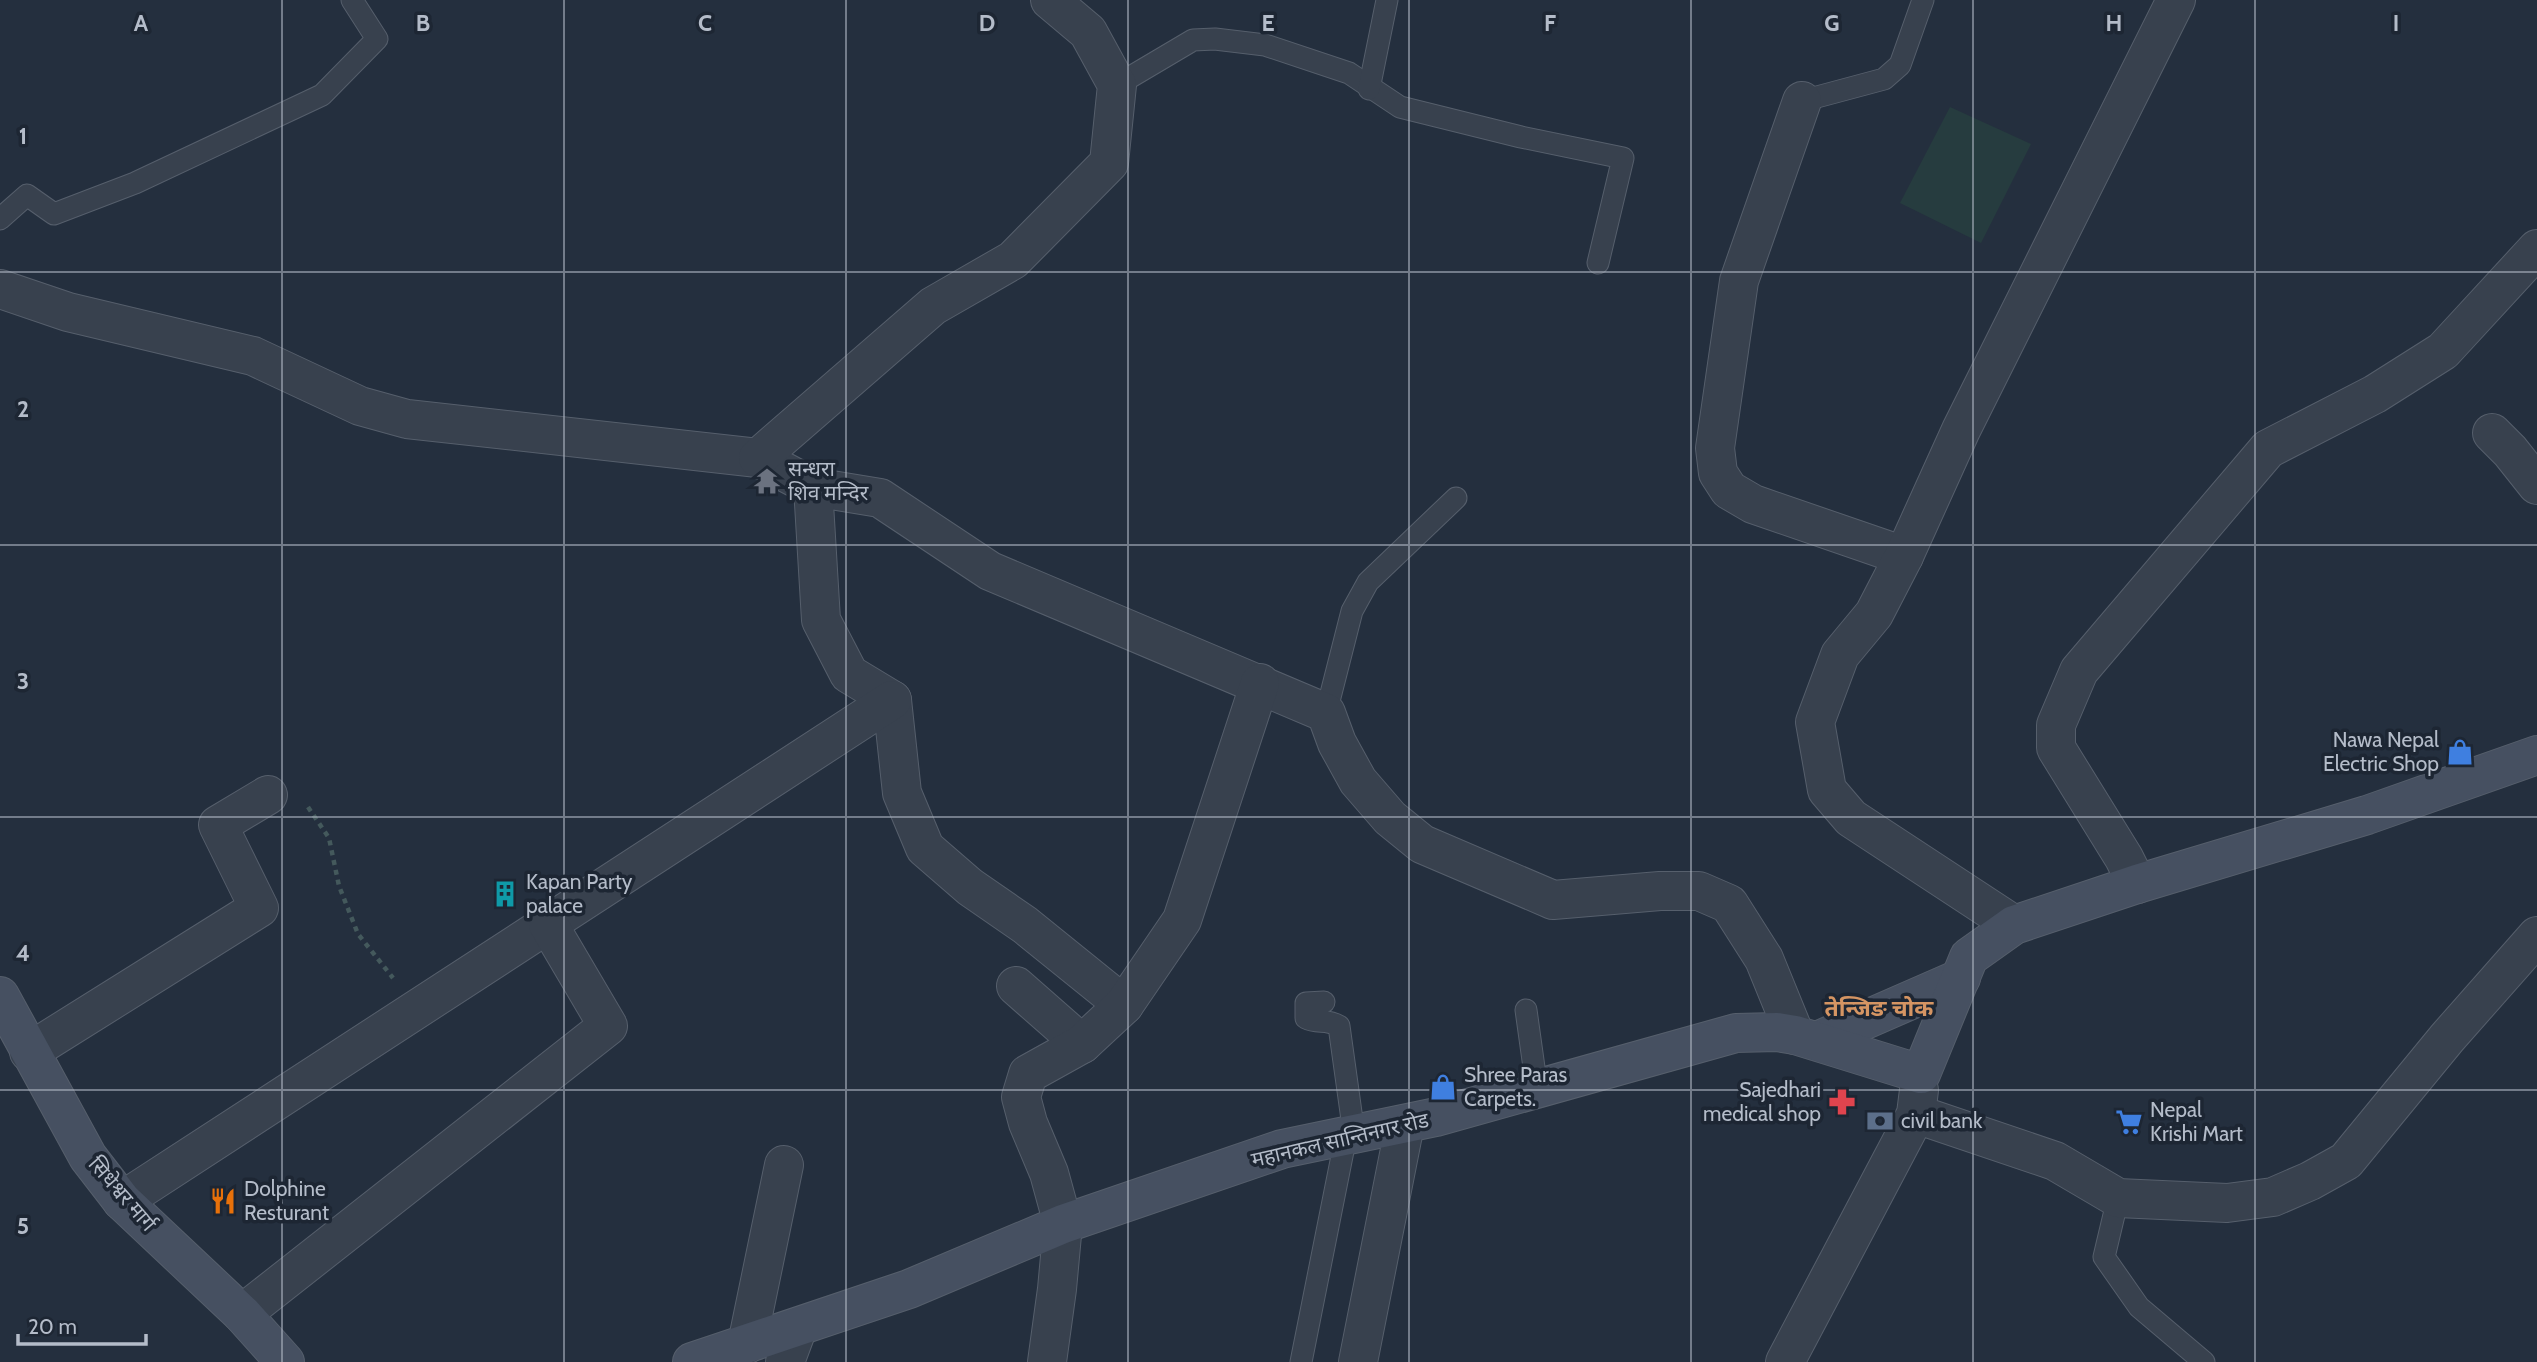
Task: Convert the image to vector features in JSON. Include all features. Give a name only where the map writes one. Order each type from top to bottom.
[{"type":"main road","points":[[1921,1074],[1969,957],[2014,925],[2137,884],[2367,815],[2537,755]]},
{"type":"main road","points":[[1806,1038],[1961,978]]},
{"type":"main road","name":"सिधेश्वर मार्ग","points":[[0,996],[88,1157],[122,1201],[242,1314],[285,1362]]},
{"type":"main road","name":"महानकल सान्तिनगर रोड","points":[[692,1362],[909,1290],[1063,1224],[1282,1149],[1405,1124],[1736,1033],[1777,1032],[1806,1038],[1921,1074]]},
{"type":"street","points":[[758,457],[933,306],[1013,260],[1109,163],[1117,85],[1088,32],[1051,0]]},
{"type":"street","points":[[2014,925],[1851,818],[1827,790],[1815,722],[1840,655],[1874,614],[1904,556],[1961,430],[2176,0]]},
{"type":"street","points":[[1802,101],[1739,281],[1714,448],[1718,473],[1729,490],[1753,504],[1904,556]]},
{"type":"street","points":[[2137,884],[2124,858],[2056,748],[2056,725],[2079,671],[2268,449],[2375,394],[2443,351],[2537,249]]},
{"type":"street","points":[[0,289],[68,312],[253,356],[360,406],[407,419],[758,457],[813,487],[880,498],[990,570],[1326,713],[1337,743],[1359,781],[1390,818],[1422,844],[1553,900],[1660,891],[1699,891],[1729,904],[1764,959],[1806,1038]]},
{"type":"street","points":[[2492,433],[2537,485]]},
{"type":"street","points":[[813,487],[821,620],[849,674],[892,700]]},
{"type":"street","points":[[1047,1362],[1063,1224],[1049,1173],[1020,1097],[1028,1074],[1082,1044],[1124,1004],[1182,920],[1260,683]]},
{"type":"street","points":[[122,1201],[892,700]]},
{"type":"street","points":[[892,700],[902,793],[925,848],[970,887],[1025,925],[1124,1004]]},
{"type":"street","points":[[29,1052],[259,908],[218,825],[268,795]]},
{"type":"street","points":[[242,1314],[608,1026],[548,924]]},
{"type":"street","points":[[1916,1114],[2055,1161],[2118,1198],[2227,1203],[2273,1197],[2346,1161],[2447,1038],[2537,936]]},
{"type":"street","points":[[1016,986],[1082,1044]]},
{"type":"street","points":[[1785,1362],[1916,1114],[1921,1074]]},
{"type":"street","points":[[1358,1362],[1405,1124]]},
{"type":"street","points":[[747,1344],[784,1165]]},
{"type":"street","points":[[785,1362],[798,1327]]},
{"type":"lane","points":[[0,219],[27,195],[54,214],[135,183],[321,95],[377,39],[352,0]]},
{"type":"lane","points":[[1369,89],[1387,0]]},
{"type":"lane","points":[[1802,101],[1884,79],[1900,65],[1923,0]]},
{"type":"lane","points":[[1117,85],[1193,40],[1214,39],[1265,45],[1349,73],[1369,89],[1400,107],[1521,137],[1623,158],[1598,263]]},
{"type":"lane","points":[[1326,713],[1352,611],[1368,582],[1456,498]]},
{"type":"lane","points":[[1301,1362],[1350,1135],[1339,1027],[1328,1020],[1312,1021],[1306,1018],[1306,1003],[1324,1002]]},
{"type":"lane","points":[[1526,1010],[1536,1089]]},
{"type":"lane","points":[[2118,1198],[2104,1257],[2139,1307],[2204,1362]]},
{"type":"path","points":[[268,795],[298,794],[329,838],[339,886],[358,934],[417,1009]]},
{"type":"green space","points":[[1950,107],[2031,144],[1981,243],[1900,203]]},
{"type":"place","name":"सन्धरा शिव मन्दिर","points":[[767,481]]},
{"type":"place","name":"Nawa Nepal Electric Shop","points":[[2460,752]]},
{"type":"place","name":"Kapan Party palace","points":[[505,894]]},
{"type":"place","name":"Shree Paras Carpets.","points":[[1443,1087]]},
{"type":"place","name":"Sajedhari medical shop","points":[[1842,1102]]},
{"type":"place","name":"civil bank","points":[[1880,1121]]},
{"type":"place","name":"Nepal Krishi Mart","points":[[2129,1122]]},
{"type":"place","name":"Dolphine Resturant","points":[[223,1201]]},
{"type":"district","name":"तेन्जिङ चोक","points":[[1879,1008]]}]
